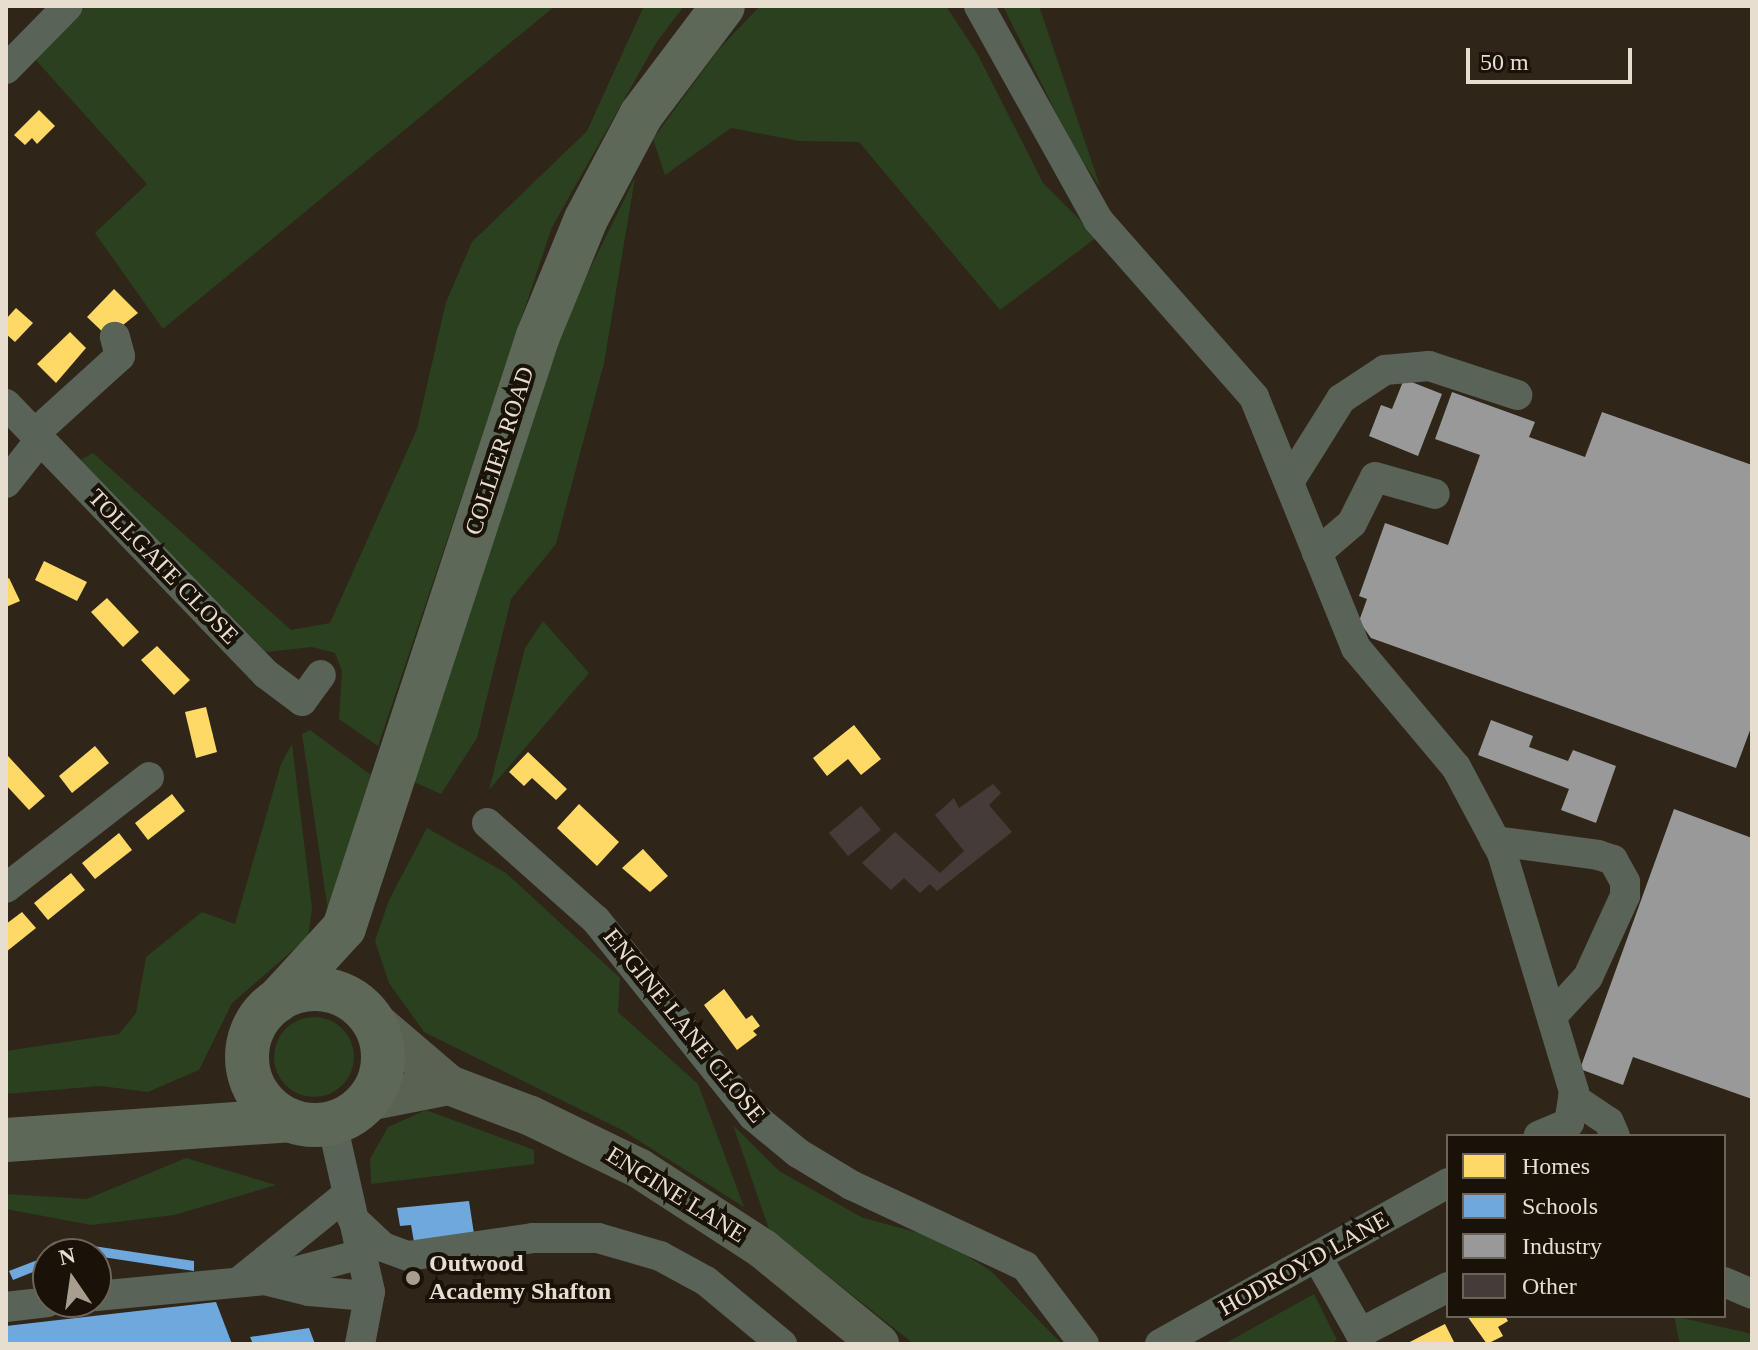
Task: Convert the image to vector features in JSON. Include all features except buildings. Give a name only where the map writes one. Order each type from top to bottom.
[{"type":"highway","name":"COLLIER ROAD","points":[[277,1001],[344,928],[538,336],[586,219],[641,115],[723,6]]},
{"type":"highway","points":[[6,1140],[289,1120],[350,1112],[382,1070],[382,1044],[368,1015],[344,928]]},
{"type":"highway","points":[[175,1127],[219,1093],[247,1052],[256,1023],[277,1001],[312,989],[349,998],[368,1015]]},
{"type":"highway","points":[[247,1052],[257,1093],[289,1120]]},
{"type":"main road","name":"ENGINE LANE","points":[[368,1015],[449,1085],[531,1116],[640,1169],[763,1249],[879,1344]]},
{"type":"main road","points":[[350,1112],[449,1085]]},
{"type":"street","points":[[12,51],[68,6]]},
{"type":"street","points":[[979,6],[1098,220],[1254,397],[1356,648],[1456,767],[1495,841],[1554,1014],[1573,1098],[1569,1123],[1544,1134]]},
{"type":"street","points":[[6,483],[37,437],[120,356],[115,337]]},
{"type":"street","points":[[1289,482],[1341,399],[1385,370],[1429,366],[1517,395]]},
{"type":"street","name":"TOLLGATE CLOSE","points":[[6,404],[266,674],[302,701],[321,675]]},
{"type":"street","points":[[1317,553],[1352,523],[1375,477],[1435,494]]},
{"type":"street","points":[[11,873],[149,777]]},
{"type":"street","name":"ENGINE LANE CLOSE","points":[[487,823],[596,920],[753,1116],[798,1153],[851,1185],[1025,1266],[1084,1344]]},
{"type":"street","points":[[1495,841],[1598,855],[1613,860],[1625,882],[1625,896],[1588,977],[1554,1014]]},
{"type":"street","points":[[1573,1098],[1609,1122],[1614,1134]]},
{"type":"street","points":[[350,1112],[359,1249],[360,1344]]},
{"type":"street","name":"HODROYD LANE","points":[[1160,1344],[1446,1184]]},
{"type":"street","points":[[252,1280],[359,1249],[383,1247],[408,1256],[533,1238],[598,1238],[660,1256],[706,1281],[782,1344]]},
{"type":"street","points":[[112,1294],[252,1280],[324,1263],[359,1249]]},
{"type":"street","points":[[252,1280],[359,1249]]},
{"type":"street","points":[[1317,1257],[1350,1338],[1446,1288]]},
{"type":"street","points":[[1726,1283],[1752,1294]]},
{"type":"street","points":[[6,1307],[32,1304]]},
{"type":"green space","points":[[86,6],[555,6],[163,329],[95,233],[147,184],[34,58]]},
{"type":"green space","points":[[644,6],[684,6],[656,43],[552,227],[378,746],[339,719],[342,671],[335,653],[312,647],[266,652],[80,460],[93,453],[291,630],[330,623],[417,429],[446,302],[472,242],[587,131]]},
{"type":"green space","points":[[760,6],[946,6],[978,55],[1043,183],[1097,237],[1000,310],[859,142],[799,141],[731,128],[665,175],[653,139],[719,49]]},
{"type":"green space","points":[[1003,6],[1039,6],[1101,189],[1072,145]]},
{"type":"green space","points":[[635,178],[604,363],[556,544],[511,599],[477,738],[441,794],[414,782],[553,343]]},
{"type":"green space","points":[[543,621],[589,673],[489,790],[525,648]]},
{"type":"green space","points":[[310,730],[371,775],[328,911],[302,734]]},
{"type":"green space","points":[[292,744],[312,908],[308,937],[232,1003],[199,1070],[148,1092],[100,1086],[6,1094],[6,1051],[119,1034],[136,1013],[146,957],[202,912],[235,924],[281,764]]},
{"type":"green space","points":[[427,828],[506,873],[620,978],[618,1012],[698,1084],[744,1207],[622,1130],[424,1032],[389,983],[375,941],[389,900]]},
{"type":"green space","points":[[314,1017],[329,1020],[342,1029],[351,1042],[354,1057],[351,1072],[342,1085],[329,1094],[314,1097],[299,1094],[286,1085],[277,1072],[274,1057],[277,1042],[286,1029],[299,1020]]},
{"type":"green space","points":[[426,1110],[534,1150],[534,1164],[371,1184],[370,1159],[388,1127]]},
{"type":"green space","points":[[733,1125],[779,1171],[863,1218],[938,1238],[991,1271],[1062,1344],[914,1344],[769,1229]]},
{"type":"green space","points":[[186,1158],[276,1185],[174,1215],[91,1225],[6,1209],[6,1194],[87,1199]]},
{"type":"green space","points":[[1314,1294],[1337,1340],[1331,1344],[1224,1344]]},
{"type":"green space","points":[[1674,1318],[1752,1334],[1752,1344],[1680,1344]]},
{"type":"place","name":"Outwood Academy Shafton","points":[[413,1278]]}]
